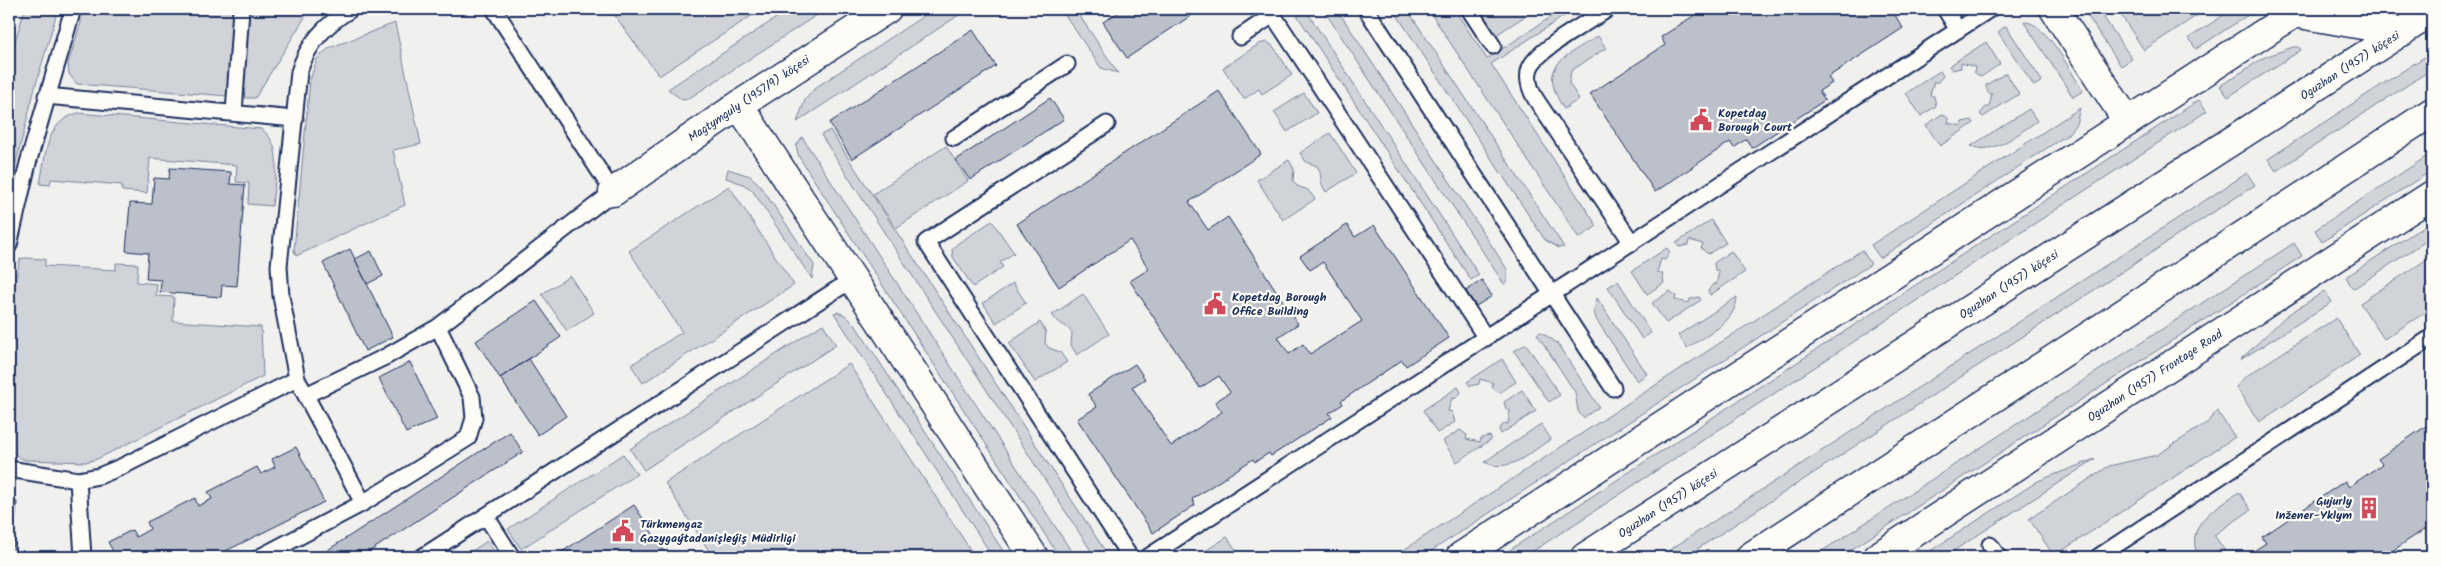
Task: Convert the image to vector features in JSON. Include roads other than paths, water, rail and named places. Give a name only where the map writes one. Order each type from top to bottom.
[{"type":"street","name":"Magtymguly (1957/9) köçesi","points":[[613,192],[739,105],[887,9]]},
{"type":"street","points":[[2054,9],[2128,122]]},
{"type":"street","points":[[1460,557],[2298,11],[2402,32]]},
{"type":"street","name":"Oguzhan (1957) köçesi","points":[[1585,557],[2432,12]]},
{"type":"street","points":[[739,105],[1034,557]]},
{"type":"street","points":[[1750,557],[2432,112]]},
{"type":"street","name":"Oguzhan (1957) Frontage Road","points":[[1877,557],[2432,195]]},
{"type":"lane","points":[[9,245],[46,96],[73,9]]},
{"type":"lane","points":[[234,113],[241,9]]},
{"type":"lane","points":[[351,9],[318,33],[304,54],[298,72],[279,266],[281,296],[297,379],[362,503]]},
{"type":"lane","points":[[306,395],[387,356],[438,327],[613,192],[494,9]]},
{"type":"lane","points":[[1366,9],[1613,388]]},
{"type":"lane","points":[[1468,9],[1493,46]]},
{"type":"lane","points":[[1608,9],[1537,55],[1528,76],[1535,98],[1632,243]]},
{"type":"lane","points":[[1945,9],[1958,30]]},
{"type":"lane","points":[[1148,557],[1990,9]]},
{"type":"lane","points":[[1240,37],[1273,15],[1486,338]]},
{"type":"lane","points":[[954,138],[1067,64]]},
{"type":"lane","points":[[46,96],[295,118]]},
{"type":"lane","points":[[1107,124],[926,242],[1130,557]]},
{"type":"lane","points":[[422,557],[853,279]]},
{"type":"lane","points":[[260,557],[362,503],[468,438],[474,418],[472,397],[438,327]]},
{"type":"lane","points":[[2098,557],[2432,337]]},
{"type":"lane","points":[[9,469],[78,480],[99,476],[121,467],[297,379]]},
{"type":"lane","points":[[78,480],[83,557]]},
{"type":"lane","points":[[486,516],[512,557]]},
{"type":"place","name":"Kopetdag Borough Court","points":[[1701,120]]},
{"type":"place","name":"Kopetdag Borough Office Building","points":[[1215,304]]},
{"type":"place","name":"Gujurly Inžener-Yklym","points":[[2369,508]]},
{"type":"place","name":"Türkmengaz Gazygaýtadanişleýiş Müdirligi","points":[[623,531]]}]
